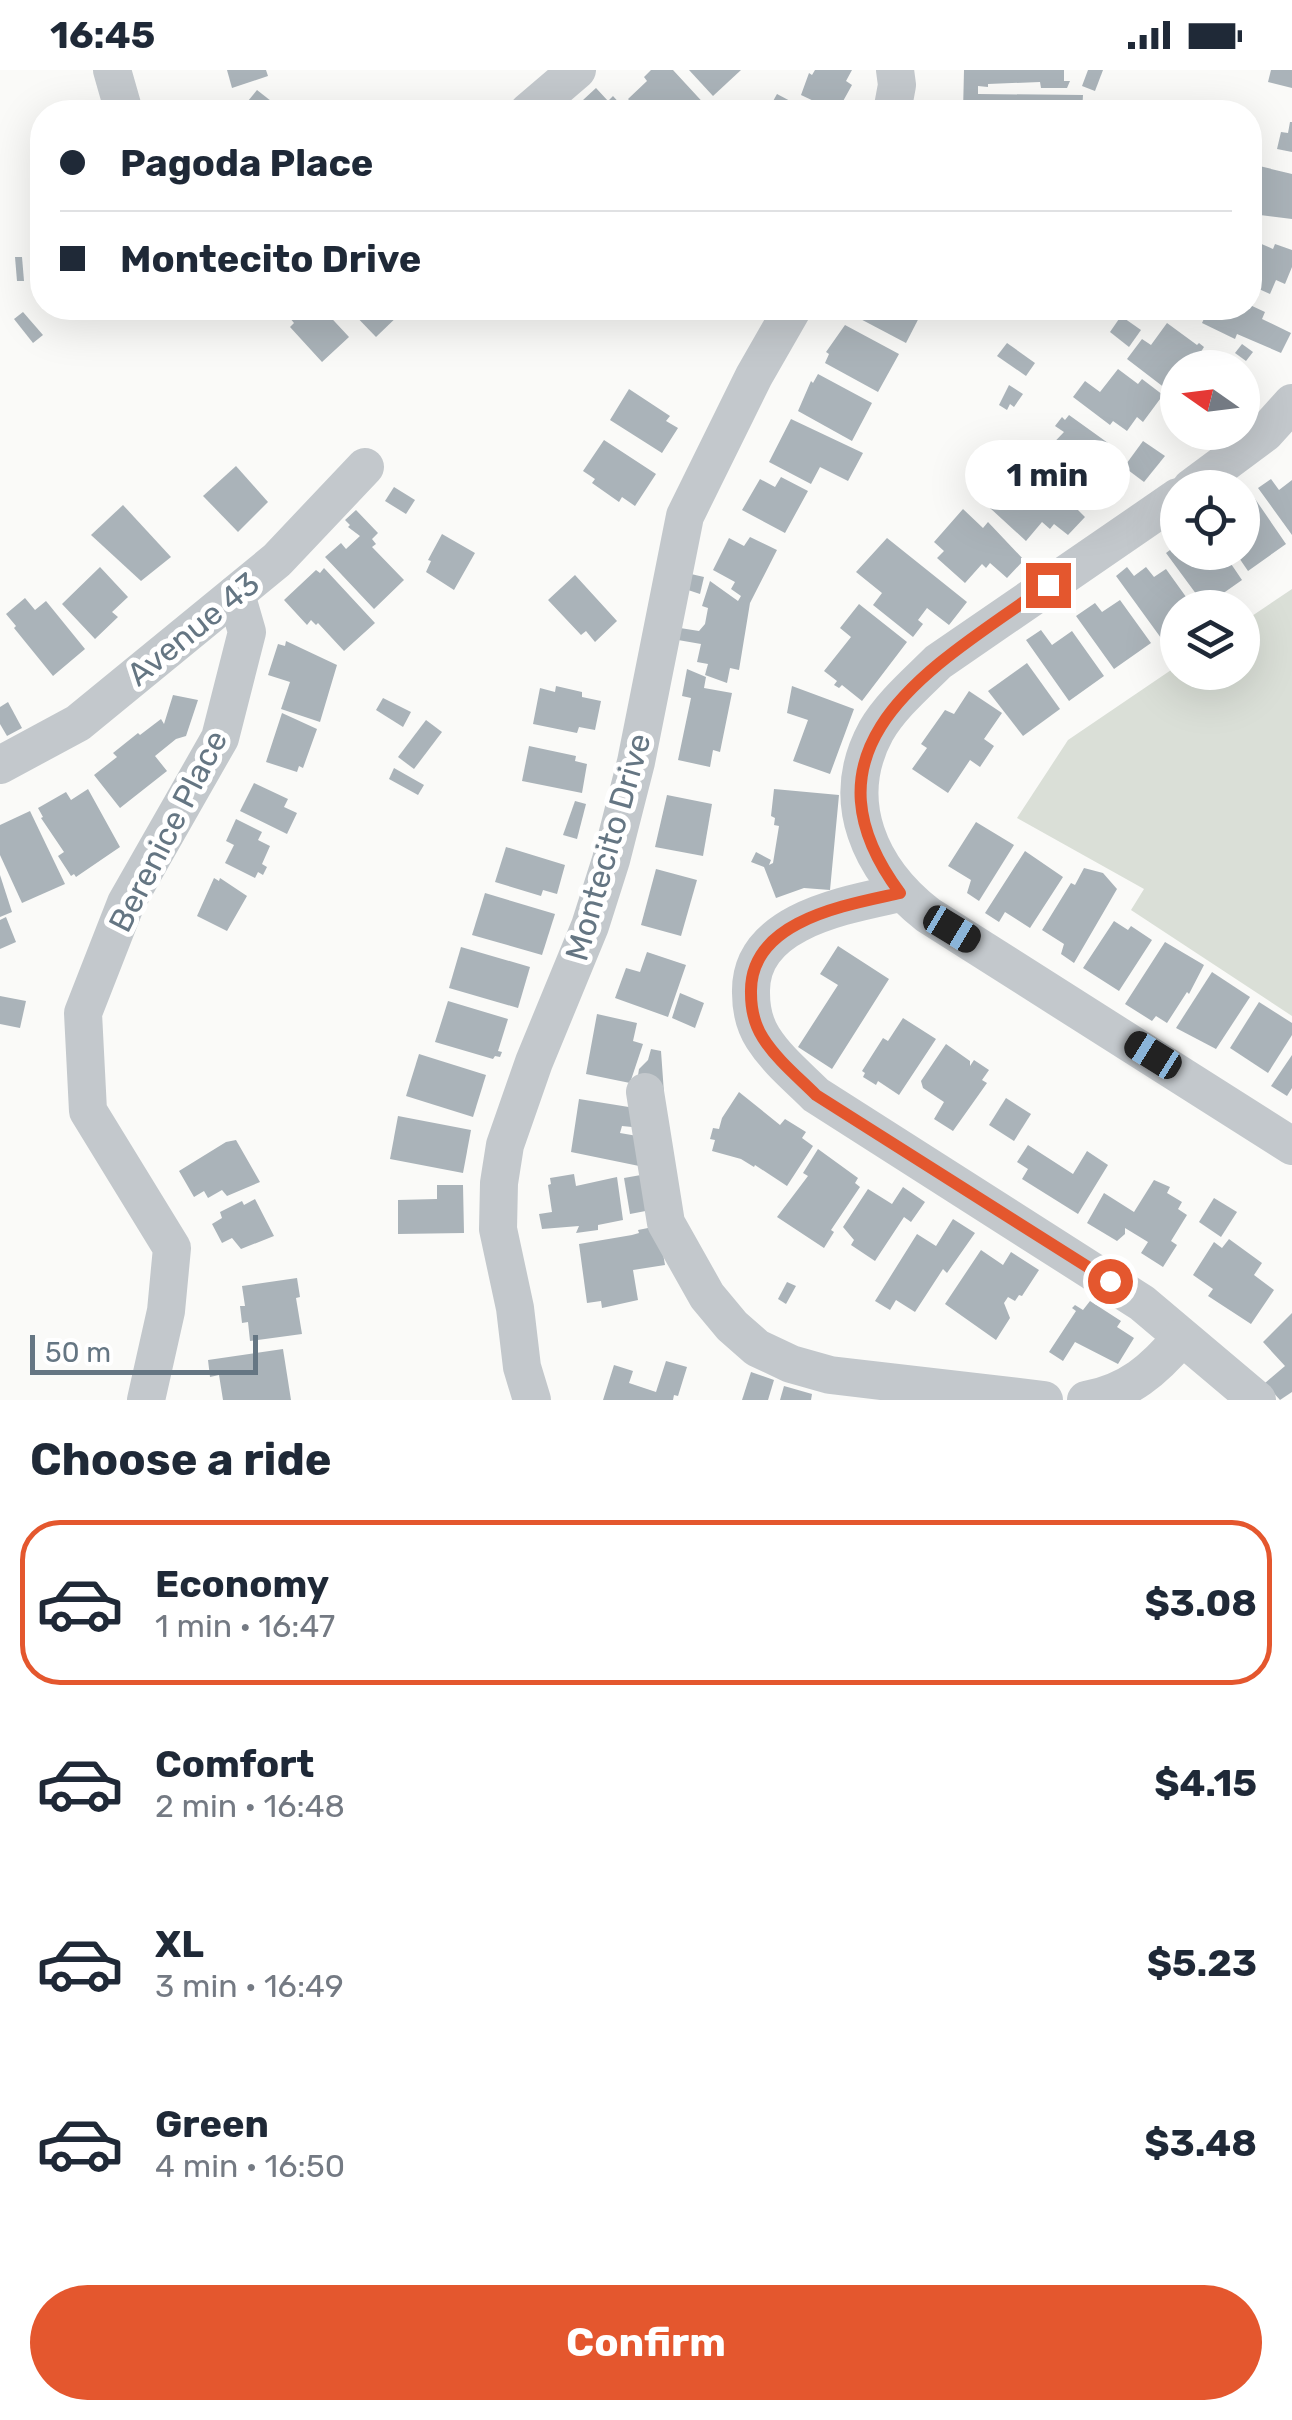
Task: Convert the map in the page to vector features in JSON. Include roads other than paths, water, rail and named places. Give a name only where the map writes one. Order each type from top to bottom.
[{"type":"street","points":[[112,70],[121,100]]},
{"type":"street","points":[[542,100],[577,70]]},
{"type":"street","points":[[894,100],[895,70]]},
{"type":"street","name":"Montecito Drive","points":[[532,1400],[522,1367],[515,1308],[498,1229],[505,1145],[590,926],[611,860],[636,762],[685,516],[785,320]]},
{"type":"street","points":[[1215,470],[1265,433],[1292,403]]},
{"type":"street","name":"Avenue 43","points":[[0,765],[78,723],[277,560],[366,467]]},
{"type":"street","points":[[1160,509],[938,662],[909,690],[877,730],[863,764],[860,804],[868,840],[881,868],[900,893],[1292,1146]]},
{"type":"street","name":"Berenice Place","points":[[146,1400],[166,1311],[172,1248],[88,1112],[83,1013],[126,903],[220,738],[246,632],[236,594]]},
{"type":"street","points":[[900,893],[807,919],[778,937],[762,956],[750,982],[751,1009],[761,1034],[816,1095],[1142,1303],[1258,1400]]},
{"type":"street","points":[[645,1092],[666,1223],[707,1296],[757,1348],[791,1364],[830,1375],[1044,1400]]},
{"type":"street","points":[[1086,1400],[1130,1386],[1154,1369],[1181,1338]]}]
